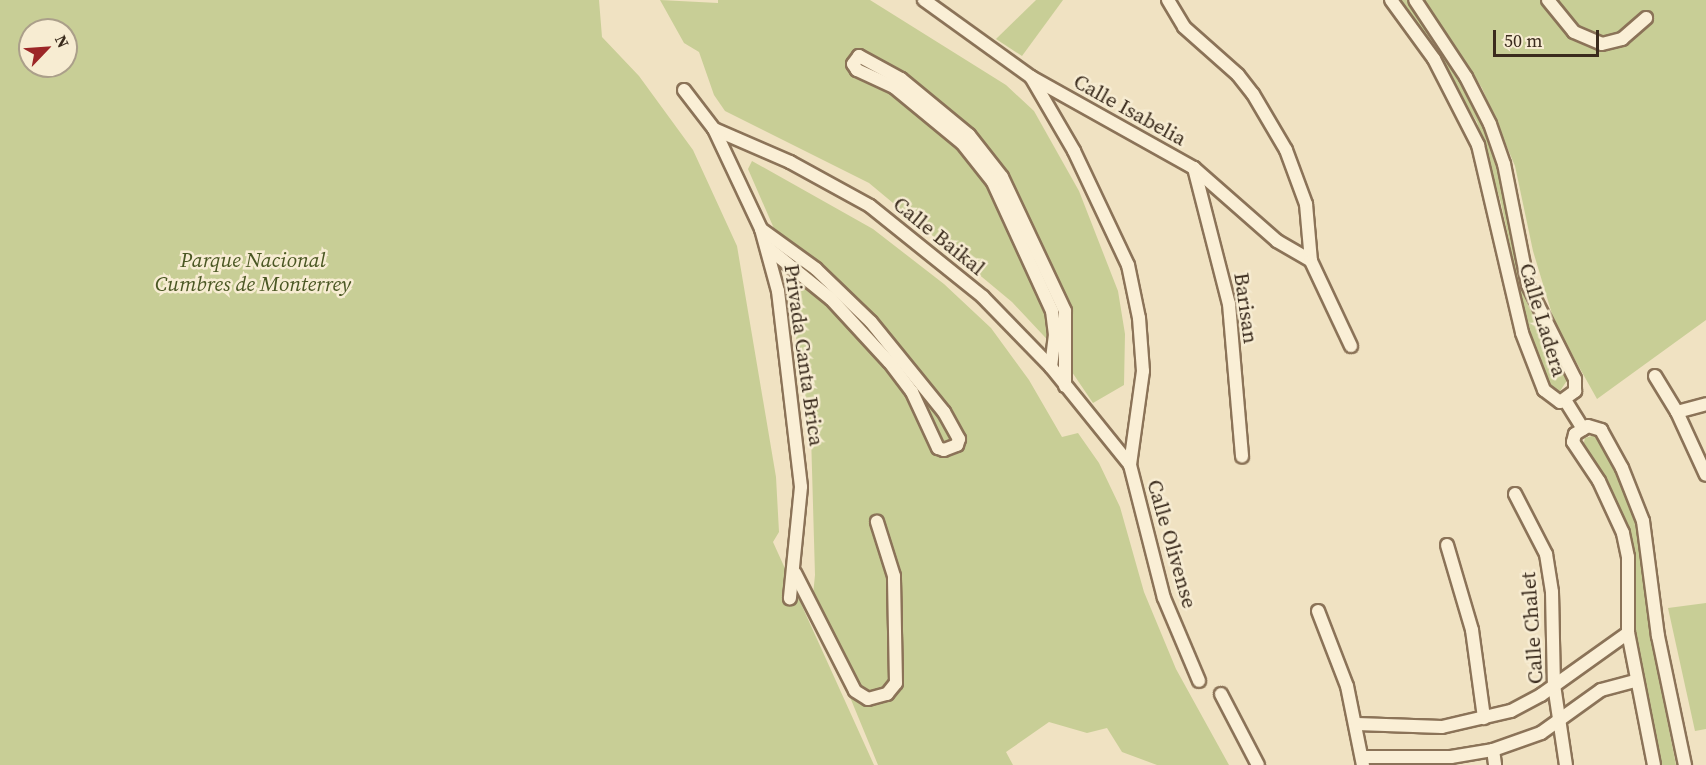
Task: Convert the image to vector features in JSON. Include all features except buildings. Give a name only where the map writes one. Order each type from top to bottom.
[{"type":"street","name":"Calle Isabelia","points":[[924,0],[1031,77],[1194,168],[1277,241],[1311,261]]},
{"type":"street","points":[[1168,0],[1184,27],[1238,75],[1253,94],[1286,150],[1306,204],[1311,261],[1351,346]]},
{"type":"street","name":"Calle Ladera","points":[[1391,0],[1434,59],[1478,146],[1522,333],[1544,390],[1554,400],[1565,400],[1575,392],[1575,379],[1528,285],[1504,164],[1490,124],[1466,77],[1415,0]]},
{"type":"street","points":[[1548,0],[1574,32],[1602,44],[1622,39],[1646,18]]},
{"type":"street","points":[[1051,367],[1055,335],[1052,311],[993,182],[962,143],[894,87],[857,70],[853,64],[859,56],[901,79],[969,135],[1002,177],[1065,311],[1065,386]]},
{"type":"street","name":"Calle Olivense","points":[[1031,77],[1115,231],[1134,289],[1143,371],[1130,465],[1164,598],[1199,681]]},
{"type":"street","name":"Calle Baikal","points":[[684,90],[714,129],[790,162],[870,206],[983,297],[1051,367],[1130,465]]},
{"type":"street","name":"Privada Canta Brica","points":[[714,129],[768,248],[782,318],[800,477],[795,573],[790,598]]},
{"type":"street","name":"Barisan","points":[[1194,168],[1229,304],[1242,456]]},
{"type":"street","points":[[761,229],[816,269],[871,322],[944,412],[959,439],[957,445],[944,450],[938,448],[912,392],[889,362],[831,298],[768,248]]},
{"type":"street","points":[[1655,376],[1677,412],[1706,475]]},
{"type":"street","points":[[1565,400],[1583,429]]},
{"type":"street","points":[[1677,412],[1706,404]]},
{"type":"street","points":[[1654,765],[1635,681],[1628,633],[1628,557],[1623,533],[1603,489],[1573,442],[1583,429],[1593,425],[1601,430],[1643,521],[1658,636],[1685,765]]},
{"type":"street","name":"Calle Chalet","points":[[1515,494],[1546,554],[1552,592],[1554,686],[1566,765]]},
{"type":"street","points":[[795,573],[855,691],[868,699],[887,694],[896,684],[894,576],[877,522]]},
{"type":"street","points":[[1447,545],[1472,630],[1484,718]]},
{"type":"street","points":[[1318,611],[1347,686],[1357,724],[1362,761],[1451,757],[1493,750],[1541,733],[1601,690],[1635,681]]},
{"type":"street","points":[[1357,724],[1442,727],[1511,711],[1554,686],[1628,633]]},
{"type":"street","points":[[1221,694],[1258,765]]},
{"type":"street","points":[[1493,750],[1495,765]]},
{"type":"green space","name":"Parque Nacional Cumbres de Monterrey","points":[[0,0],[599,0],[602,37],[639,76],[693,150],[737,246],[776,477],[779,532],[773,542],[874,765],[0,765]]},
{"type":"green space","points":[[660,0],[718,3],[718,0],[870,0],[1006,85],[1034,111],[1079,191],[1118,291],[1125,334],[1124,385],[1093,403],[1057,350],[1012,302],[869,183],[725,111],[714,95],[699,52],[684,43]]},
{"type":"green space","points":[[1036,0],[1063,0],[1022,56],[996,39]]},
{"type":"green space","points":[[1400,0],[1407,0],[1461,79],[1482,120],[1497,161],[1526,296],[1568,379],[1560,391],[1550,386],[1528,329],[1501,203],[1477,122]]},
{"type":"green space","points":[[1424,0],[1706,0],[1706,320],[1597,399],[1555,324],[1533,251],[1515,166],[1482,88]]},
{"type":"green space","points":[[752,161],[873,229],[944,284],[991,328],[1029,380],[1062,437],[1078,433],[1099,463],[1120,507],[1144,592],[1176,669],[1229,765],[1157,765],[1122,752],[1107,728],[1087,733],[1049,722],[1006,752],[1013,765],[878,765],[812,605],[815,575],[811,435],[796,338],[796,279],[748,169]]},
{"type":"green space","points":[[1595,435],[1606,450],[1637,522],[1653,648],[1676,765],[1660,765],[1637,647],[1626,522],[1606,477],[1583,446],[1585,438]]},
{"type":"green space","points":[[1706,603],[1706,729],[1695,731],[1668,608]]}]
